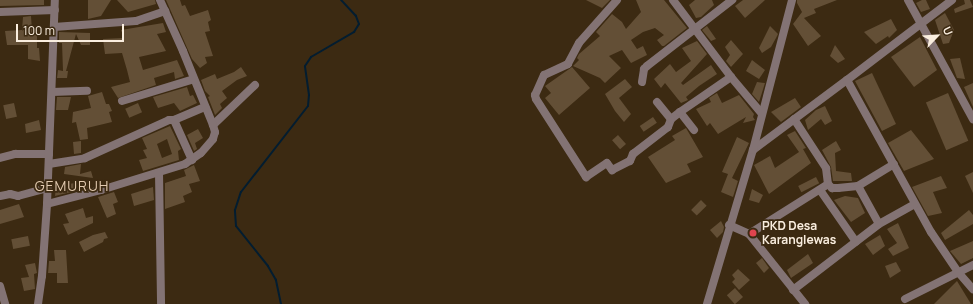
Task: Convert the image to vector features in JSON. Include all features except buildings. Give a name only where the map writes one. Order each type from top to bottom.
[{"type":"street","points":[[38,304],[42,276],[48,188],[56,0]]},
{"type":"street","points":[[47,204],[159,173],[192,160],[205,150],[213,139],[215,132],[160,0]]},
{"type":"street","points":[[617,0],[579,42],[568,64],[544,75],[535,95],[536,99],[586,177],[607,163],[612,170],[630,161],[633,154],[668,127],[670,120],[731,77]]},
{"type":"street","points":[[673,0],[731,77],[762,114]]},
{"type":"street","points":[[642,82],[644,69],[732,0]]},
{"type":"street","points":[[707,304],[729,225],[753,150],[792,0]]},
{"type":"street","points":[[908,0],[973,119]]},
{"type":"street","points":[[753,150],[952,0]]},
{"type":"street","points":[[0,12],[55,10]]},
{"type":"street","points":[[54,27],[136,21],[165,11]]},
{"type":"street","points":[[122,101],[194,79]]},
{"type":"street","points":[[846,80],[931,232],[958,272],[973,289]]},
{"type":"street","points":[[212,125],[255,85]]},
{"type":"street","points":[[52,92],[87,91]]},
{"type":"street","points":[[657,102],[670,120]]},
{"type":"street","points":[[49,164],[85,158],[205,107]]},
{"type":"street","points":[[680,112],[694,130]]},
{"type":"street","points":[[794,119],[826,168],[828,184],[832,188],[858,186],[894,164]]},
{"type":"street","points":[[174,120],[192,160]]},
{"type":"street","points":[[0,158],[15,154],[49,154]]},
{"type":"street","points":[[159,173],[161,304]]},
{"type":"street","points":[[749,234],[828,184]]},
{"type":"street","points":[[858,186],[879,224]]},
{"type":"street","points":[[0,196],[10,194],[18,196],[48,188]]},
{"type":"street","points":[[820,190],[856,242]]},
{"type":"street","points":[[793,290],[879,224],[915,204]]},
{"type":"street","points":[[729,225],[749,234],[804,304]]},
{"type":"street","points":[[906,299],[973,264]]},
{"type":"street","points":[[0,286],[5,304]]},
{"type":"waterway","points":[[281,304],[276,280],[268,266],[236,226],[235,210],[241,192],[308,106],[309,95],[305,66],[311,57],[354,32],[359,24],[356,16],[341,0]]},
{"type":"place","name":"PKD Desa Karanglewas","points":[[753,233]]},
{"type":"district","name":"GEMURUH","points":[[72,186]]}]
